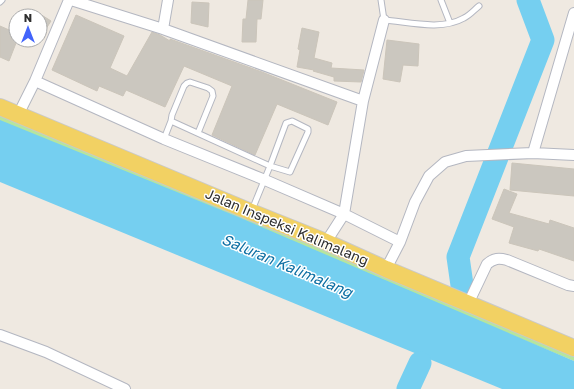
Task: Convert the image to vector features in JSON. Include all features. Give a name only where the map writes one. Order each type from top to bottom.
[{"type":"main road","name":"Jalan Inspeksi Kalimalang","points":[[0,107],[326,242],[386,269],[574,348]]},
{"type":"street","points":[[18,115],[35,81],[70,0],[163,28],[364,101]]},
{"type":"street","points":[[163,28],[168,0]]},
{"type":"street","points":[[533,153],[574,13]]},
{"type":"street","points":[[326,242],[344,214],[364,101],[384,20]]},
{"type":"street","points":[[35,81],[164,139],[344,214],[400,242]]},
{"type":"street","points":[[386,269],[400,242],[415,202],[429,176],[445,162],[466,156],[533,153],[574,155]]},
{"type":"street","points":[[468,304],[487,264],[498,258],[508,260],[568,285],[574,286]]},
{"type":"street","points":[[0,334],[46,352],[125,389]]},
{"type":"lane","points":[[380,0],[384,20],[434,25],[450,23],[464,18],[479,6]]},
{"type":"lane","points":[[441,0],[450,23]]},
{"type":"lane","points":[[164,139],[172,115],[187,83],[194,82],[208,88],[212,91],[213,96],[198,133]]},
{"type":"lane","points":[[171,121],[270,166],[289,172],[308,132],[307,128],[292,121],[286,123],[270,166],[265,180],[252,212]]},
{"type":"green space","points":[[0,107],[574,348],[574,361],[0,122]]},
{"type":"water","name":"Saluran Kalimalang","points":[[0,120],[236,216],[574,361],[574,389],[502,389],[0,182]]},
{"type":"building","points":[[248,0],[263,0],[261,19],[257,19],[256,42],[242,42],[243,19],[246,19]]},
{"type":"building","points":[[192,2],[209,3],[208,27],[191,23]]},
{"type":"building","points":[[76,15],[124,36],[110,68],[127,76],[152,32],[170,41],[170,39],[262,72],[337,102],[328,125],[277,104],[255,155],[212,135],[232,86],[184,66],[165,107],[126,90],[123,96],[99,86],[97,91],[52,70]]},
{"type":"building","points":[[0,26],[8,30],[8,48],[14,48],[9,61],[0,57]]},
{"type":"building","points":[[302,28],[319,32],[314,58],[332,63],[331,68],[364,70],[361,82],[334,81],[334,77],[313,71],[314,70],[297,67],[300,50],[298,49]]},
{"type":"building","points":[[387,40],[419,44],[418,66],[403,65],[400,82],[383,79]]},
{"type":"building","points":[[512,163],[574,169],[574,196],[510,190]]},
{"type":"building","points":[[504,189],[517,194],[509,213],[549,224],[550,220],[574,228],[574,261],[539,249],[538,251],[509,243],[514,227],[492,219]]},
{"type":"waterway","points":[[462,285],[458,257],[543,40],[528,0]]},
{"type":"waterway","points":[[408,389],[420,363]]}]
